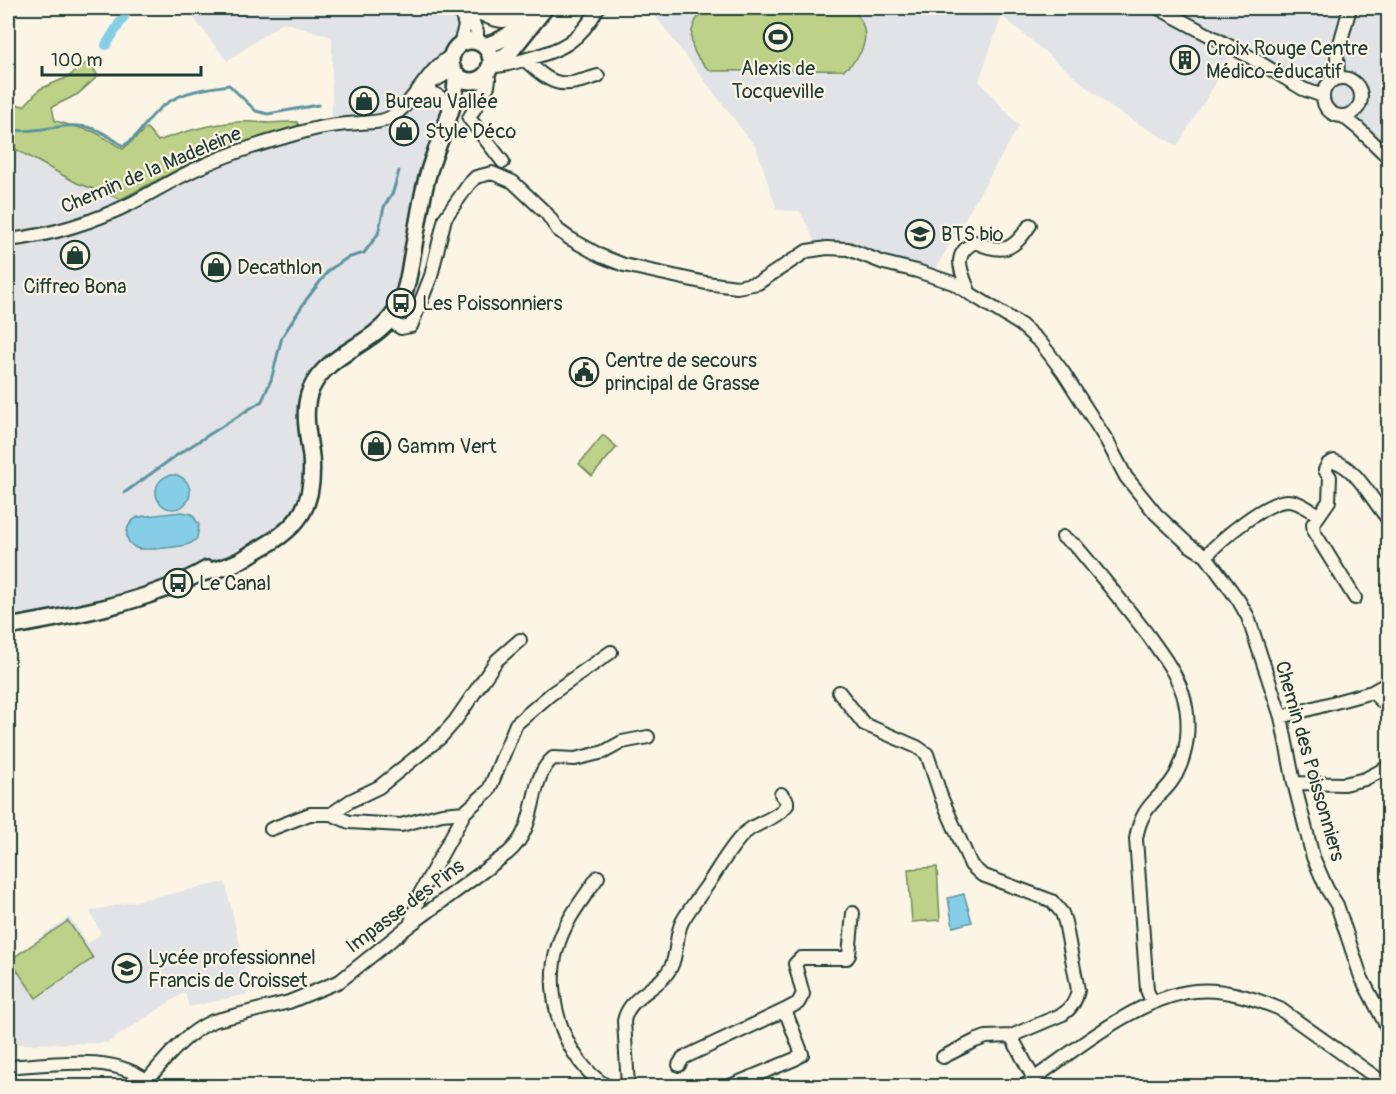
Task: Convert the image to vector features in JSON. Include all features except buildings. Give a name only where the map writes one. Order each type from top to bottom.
[{"type":"main road","points":[[8,627],[128,601],[198,574],[227,558],[260,548],[276,540],[293,525],[305,507],[312,479],[307,418],[310,391],[326,368],[379,331],[389,320],[404,294],[427,177],[451,114],[456,94],[455,61],[465,41],[481,44],[505,38],[516,30],[535,8]]},
{"type":"main road","points":[[451,114],[487,72],[510,52],[545,8]]},
{"type":"main road","points":[[481,44],[489,54],[487,72]]},
{"type":"main road","points":[[455,61],[467,80],[487,72]]},
{"type":"street","points":[[455,61],[465,26],[460,8]]},
{"type":"street","points":[[465,8],[481,44]]},
{"type":"street","points":[[470,8],[487,18],[503,22],[523,14],[529,8]]},
{"type":"street","points":[[503,162],[469,118],[488,86],[487,72],[552,53],[565,46],[590,23],[598,8]]},
{"type":"street","points":[[1158,8],[1252,58],[1304,89],[1323,96]]},
{"type":"street","points":[[1338,78],[1337,54],[1350,8]]},
{"type":"street","name":"Chemin de la Madeleine","points":[[8,240],[58,231],[94,220],[134,202],[197,168],[287,136],[310,130],[374,123],[390,118],[412,98],[445,59],[455,61]]},
{"type":"street","points":[[525,60],[554,82],[567,85],[598,76]]},
{"type":"street","points":[[1359,129],[1355,110],[1360,100],[1359,88],[1350,80],[1338,78],[1327,85],[1323,96],[1327,108],[1359,129],[1389,157]]},
{"type":"street","points":[[412,98],[422,92],[434,93],[445,101],[451,114]]},
{"type":"street","points":[[1342,116],[1355,110]]},
{"type":"street","name":"Chemin des Poissonniers","points":[[389,320],[401,328],[411,326],[431,276],[445,218],[476,177],[492,173],[513,182],[547,214],[558,230],[601,256],[624,265],[706,284],[737,287],[758,283],[807,251],[827,248],[848,249],[884,263],[939,278],[1021,325],[1041,343],[1083,403],[1126,477],[1156,514],[1189,545],[1206,556],[1248,617],[1281,717],[1294,783],[1313,857],[1337,905],[1361,978],[1389,1029]]},
{"type":"street","points":[[970,294],[960,264],[960,255],[966,247],[975,242],[991,249],[1004,248],[1018,242],[1030,225]]},
{"type":"street","points":[[1355,598],[1314,532],[1313,524],[1329,501],[1330,477],[1325,470],[1328,464],[1334,461],[1341,463],[1355,476],[1389,519]]},
{"type":"street","points":[[1206,556],[1239,526],[1279,502],[1289,501],[1304,506],[1318,515]]},
{"type":"street","points":[[1063,537],[1076,546],[1157,648],[1178,681],[1186,708],[1187,740],[1180,768],[1174,779],[1143,813],[1136,839],[1147,990],[1152,1002]]},
{"type":"street","points":[[332,814],[350,801],[379,788],[440,738],[455,721],[497,660],[520,640]]},
{"type":"street","points":[[410,925],[421,892],[465,812],[489,790],[516,724],[551,694],[611,652]]},
{"type":"street","points":[[1281,717],[1372,692],[1389,683]]},
{"type":"street","points":[[839,692],[864,724],[917,747],[927,754],[948,813],[971,865],[976,870],[1052,901],[1062,913],[1078,990],[1070,1009],[1011,1036],[986,1037],[943,1057]]},
{"type":"street","points":[[1372,692],[1389,707]]},
{"type":"street","name":"Impasse des Pins","points":[[150,1083],[179,1044],[202,1026],[213,1021],[265,1010],[325,988],[347,975],[518,845],[530,819],[542,772],[554,758],[575,759],[604,752],[622,742],[648,738]]},
{"type":"street","points":[[1294,783],[1344,784],[1365,779],[1389,767]]},
{"type":"street","points":[[628,1086],[624,1022],[626,1013],[672,967],[682,923],[739,838],[754,825],[768,820],[787,805],[787,801],[781,794]]},
{"type":"street","points":[[271,829],[310,814],[332,814],[349,822],[401,825],[442,814],[465,812]]},
{"type":"street","points":[[598,877],[572,914],[557,946],[553,973],[557,1016],[562,1030],[584,1067],[607,1086]]},
{"type":"street","points":[[679,1065],[683,1058],[798,1003],[803,994],[795,964],[797,960],[801,958],[844,959],[849,955],[853,913]]},
{"type":"street","points":[[1011,1036],[1029,1083],[1080,1045],[1152,1002],[1197,991],[1227,993],[1264,1002],[1294,1019],[1388,1086]]},
{"type":"street","points":[[730,1086],[795,1059],[801,1054],[785,1010]]},
{"type":"street","points":[[8,1067],[98,1064],[128,1069],[150,1083]]},
{"type":"shaded area","points":[[186,8],[502,8],[476,17],[377,121],[418,93],[443,100],[450,120],[396,313],[311,389],[307,502],[272,547],[129,596],[8,628],[8,145],[121,199],[198,159],[332,117],[332,37],[283,22],[227,61]]},
{"type":"shaded area","points":[[649,8],[1388,8],[1388,143],[1233,55],[1177,146],[1112,108],[1002,16],[979,81],[1019,126],[935,270],[860,249],[842,241],[815,242],[800,211],[777,210],[757,149]]},
{"type":"shaded area","name":"Lycée professionnel Francis de Croisset","points":[[225,882],[247,976],[248,994],[189,1007],[185,992],[107,1043],[12,1044],[10,1053],[8,1053],[8,960],[69,917],[88,943],[101,934],[90,911]]},
{"type":"green space","name":"Alexis de Tocqueville","points":[[705,8],[851,8],[858,16],[865,32],[862,49],[852,64],[844,70],[711,71],[697,57],[692,41],[694,24]]},
{"type":"green space","points":[[89,61],[98,76],[78,94],[52,107],[55,121],[95,132],[123,149],[147,128],[158,141],[218,124],[297,122],[299,126],[198,159],[121,199],[77,183],[8,145],[8,103],[24,106],[40,89],[68,77]]},
{"type":"green space","points":[[603,435],[617,447],[592,476],[579,464]]},
{"type":"green space","points":[[937,867],[940,920],[912,922],[908,869]]},
{"type":"green space","points":[[68,921],[93,958],[36,998],[10,960]]},
{"type":"water","points":[[173,475],[185,480],[190,492],[185,504],[173,509],[161,504],[156,492],[161,480]]},
{"type":"water","points":[[182,512],[192,514],[199,525],[197,538],[192,543],[146,549],[136,548],[128,541],[128,527],[138,517]]},
{"type":"water","points":[[964,894],[972,922],[953,927],[948,898]]},
{"type":"waterway","points":[[106,45],[129,8]]},
{"type":"waterway","points":[[8,129],[29,131],[62,126],[83,126],[101,132],[123,146],[171,100],[199,90],[229,85],[256,111],[268,114],[318,105]]},
{"type":"waterway","points":[[124,493],[177,455],[262,401],[271,380],[282,337],[329,270],[347,258],[364,253],[378,234],[384,207],[393,192],[399,171]]},
{"type":"place","name":"Alexis de Tocqueville","points":[[778,37]]},
{"type":"place","name":"Croix Rouge Centre Médico-éducatif","points":[[1185,60]]},
{"type":"place","name":"Bureau Vallée","points":[[364,101]]},
{"type":"place","name":"Style Déco","points":[[404,131]]},
{"type":"place","name":"BTS bio","points":[[920,234]]},
{"type":"place","name":"Ciffreo Bona","points":[[75,255]]},
{"type":"place","name":"Decathlon","points":[[216,267]]},
{"type":"place","name":"Les Poissonniers","points":[[401,303]]},
{"type":"place","name":"Centre de secours principal de Grasse","points":[[584,372]]},
{"type":"place","name":"Gamm Vert","points":[[376,446]]},
{"type":"place","name":"Le Canal","points":[[178,583]]},
{"type":"place","name":"Lycée professionnel Francis de Croisset","points":[[127,968]]}]
